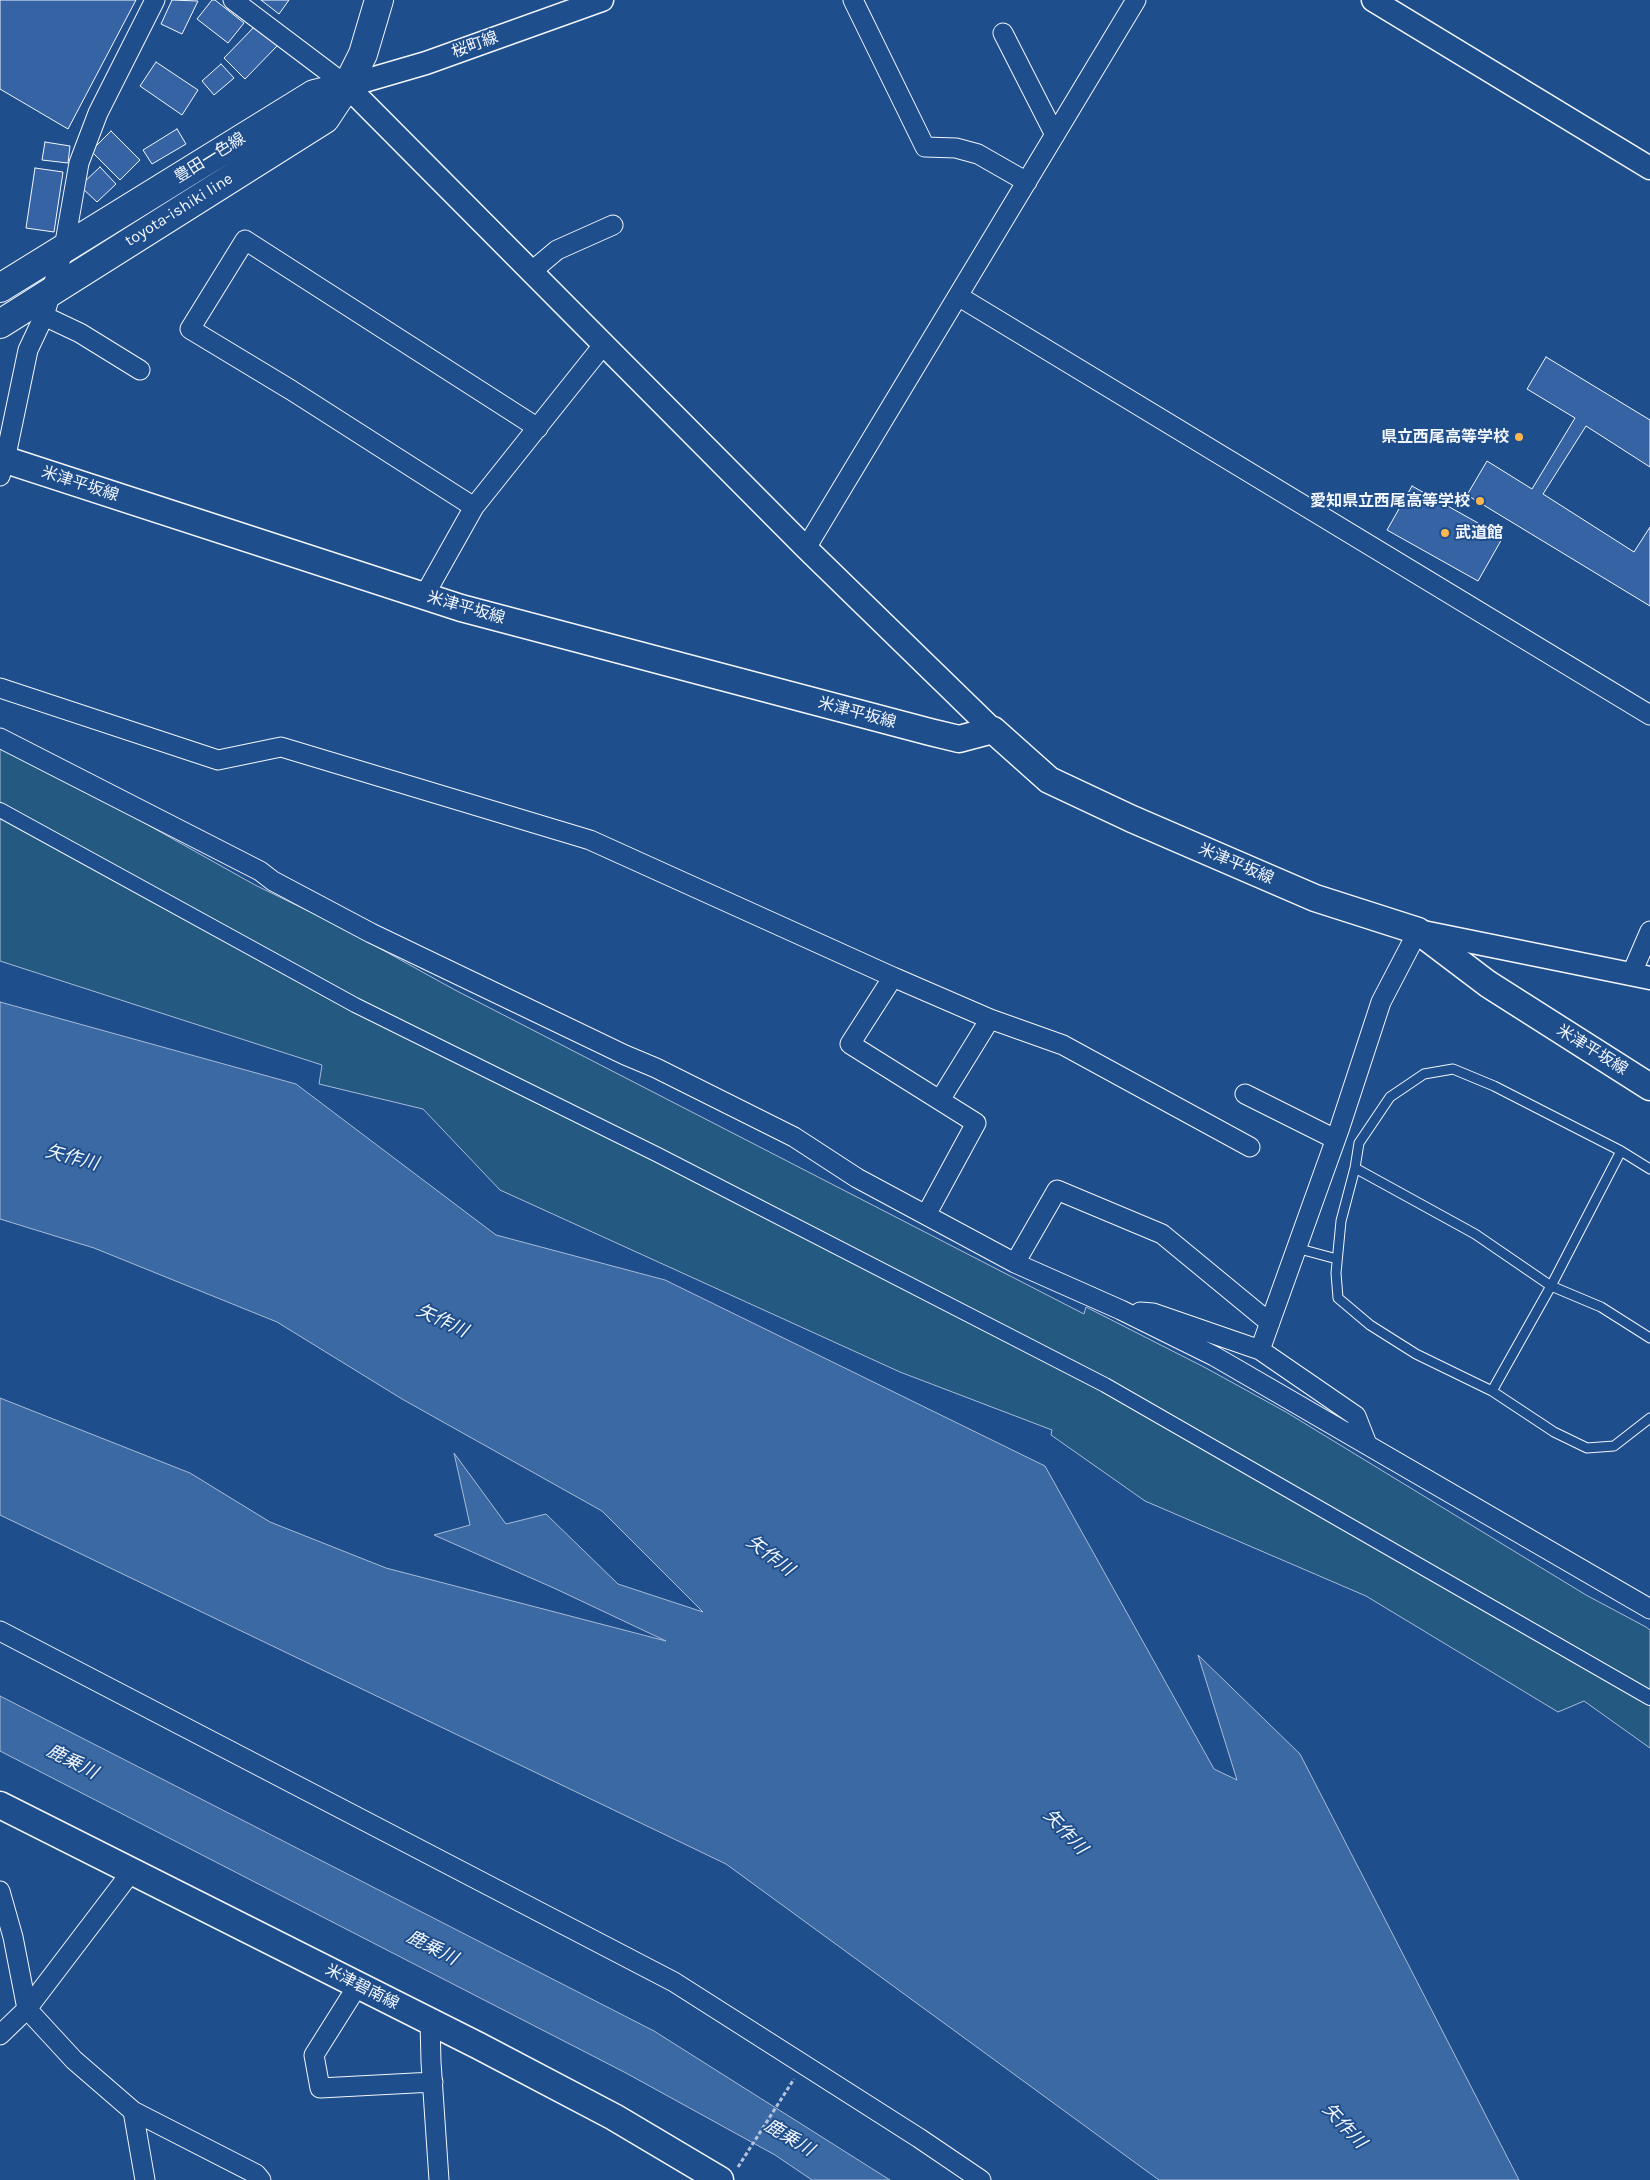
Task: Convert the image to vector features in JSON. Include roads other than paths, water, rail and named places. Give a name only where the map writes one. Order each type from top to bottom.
[{"type":"main road","points":[[346,86],[362,54],[379,0]]},
{"type":"main road","name":"豊田一色線","points":[[0,288],[314,94],[346,86]]},
{"type":"main road","name":"toyota-ishiki line","points":[[0,324],[47,303],[325,119],[346,86]]},
{"type":"main road","name":"米津平坂線","points":[[2,465],[461,608],[959,739],[993,730],[1049,780],[1315,898],[1418,931],[1488,984],[1650,1087]]},
{"type":"main road","name":"米津碧南線","points":[[0,1804],[614,2117],[729,2173]]},
{"type":"street","points":[[2,465],[28,350],[47,303],[64,248],[79,164],[98,113],[155,0]]},
{"type":"street","points":[[233,0],[346,86],[806,548],[993,730]]},
{"type":"street","name":"桜町線","points":[[346,86],[426,63],[602,0]]},
{"type":"street","points":[[853,0],[925,147],[956,148],[978,154],[1026,182]]},
{"type":"street","points":[[806,548],[1136,0]]},
{"type":"street","points":[[1373,0],[1650,168]]},
{"type":"street","points":[[1003,33],[1054,135]]},
{"type":"street","points":[[532,271],[557,250],[613,225]]},
{"type":"street","points":[[474,507],[291,390],[190,329],[245,240],[538,428]]},
{"type":"street","points":[[958,296],[1650,715]]},
{"type":"street","points":[[47,303],[80,333],[140,370]]},
{"type":"street","points":[[424,596],[474,507],[604,344]]},
{"type":"street","points":[[0,688],[218,760],[281,747],[590,840],[893,977],[990,1019],[1063,1045],[1250,1147]]},
{"type":"street","points":[[0,738],[260,871],[273,881],[371,933],[616,1051],[656,1068],[794,1137],[857,1178],[1014,1263],[1121,1310],[1214,1356],[1650,1609]]},
{"type":"street","points":[[0,810],[355,1005],[658,1155],[1104,1385],[1650,1698]]},
{"type":"street","points":[[1260,1350],[1335,1139],[1381,1002],[1418,931],[1641,976],[1650,931]]},
{"type":"street","points":[[893,977],[850,1044],[976,1123],[926,1215]]},
{"type":"street","points":[[940,1100],[990,1019]]},
{"type":"street","points":[[1245,1094],[1335,1139]]},
{"type":"street","points":[[1014,1263],[1057,1190],[1162,1234],[1270,1323]]},
{"type":"street","points":[[1121,1310],[1154,1313],[1260,1350],[1356,1416],[1367,1444]]},
{"type":"street","points":[[0,1631],[674,1982],[804,2064],[981,2180]]},
{"type":"street","points":[[0,2035],[27,2009],[132,1871]]},
{"type":"street","points":[[0,1891],[13,1937],[27,2009],[74,2060],[133,2111],[256,2174],[261,2180]]},
{"type":"street","points":[[358,1985],[314,2055],[320,2088],[432,2082]]},
{"type":"street","points":[[430,2022],[439,2180]]},
{"type":"street","points":[[133,2111],[145,2180]]},
{"type":"lane","points":[[1650,1169],[1494,1086],[1453,1069],[1424,1074],[1390,1097],[1359,1143],[1355,1168],[1341,1221],[1336,1273],[1338,1298],[1370,1325],[1416,1354],[1492,1391],[1554,1432],[1587,1448],[1614,1446],[1650,1418]]},
{"type":"lane","points":[[1492,1391],[1551,1286],[1621,1152]]},
{"type":"lane","points":[[1355,1168],[1475,1234],[1551,1286],[1601,1307],[1650,1338]]},
{"type":"lane","points":[[1296,1248],[1337,1259]]},
{"type":"water","name":"矢作川","points":[[0,1002],[296,1084],[496,1235],[665,1280],[1045,1466],[1214,1769],[1237,1780],[1198,1655],[1300,1754],[1519,2180],[1159,2180],[726,1864],[0,1515],[0,1398],[190,1473],[270,1522],[386,1568],[666,1641],[556,1589],[434,1535],[470,1525],[454,1453],[506,1524],[546,1514],[618,1584],[703,1612],[602,1511],[402,1399],[277,1322],[94,1248],[0,1219]]},
{"type":"water","name":"鹿乗川","points":[[0,1696],[654,2031],[890,2180],[812,2180],[775,2155],[626,2073],[0,1751]]},
{"type":"place","name":"県立西尾高等学校","points":[[1519,437]]},
{"type":"place","name":"愛知県立西尾高等学校","points":[[1480,501]]},
{"type":"place","name":"武道館","points":[[1445,533]]}]
